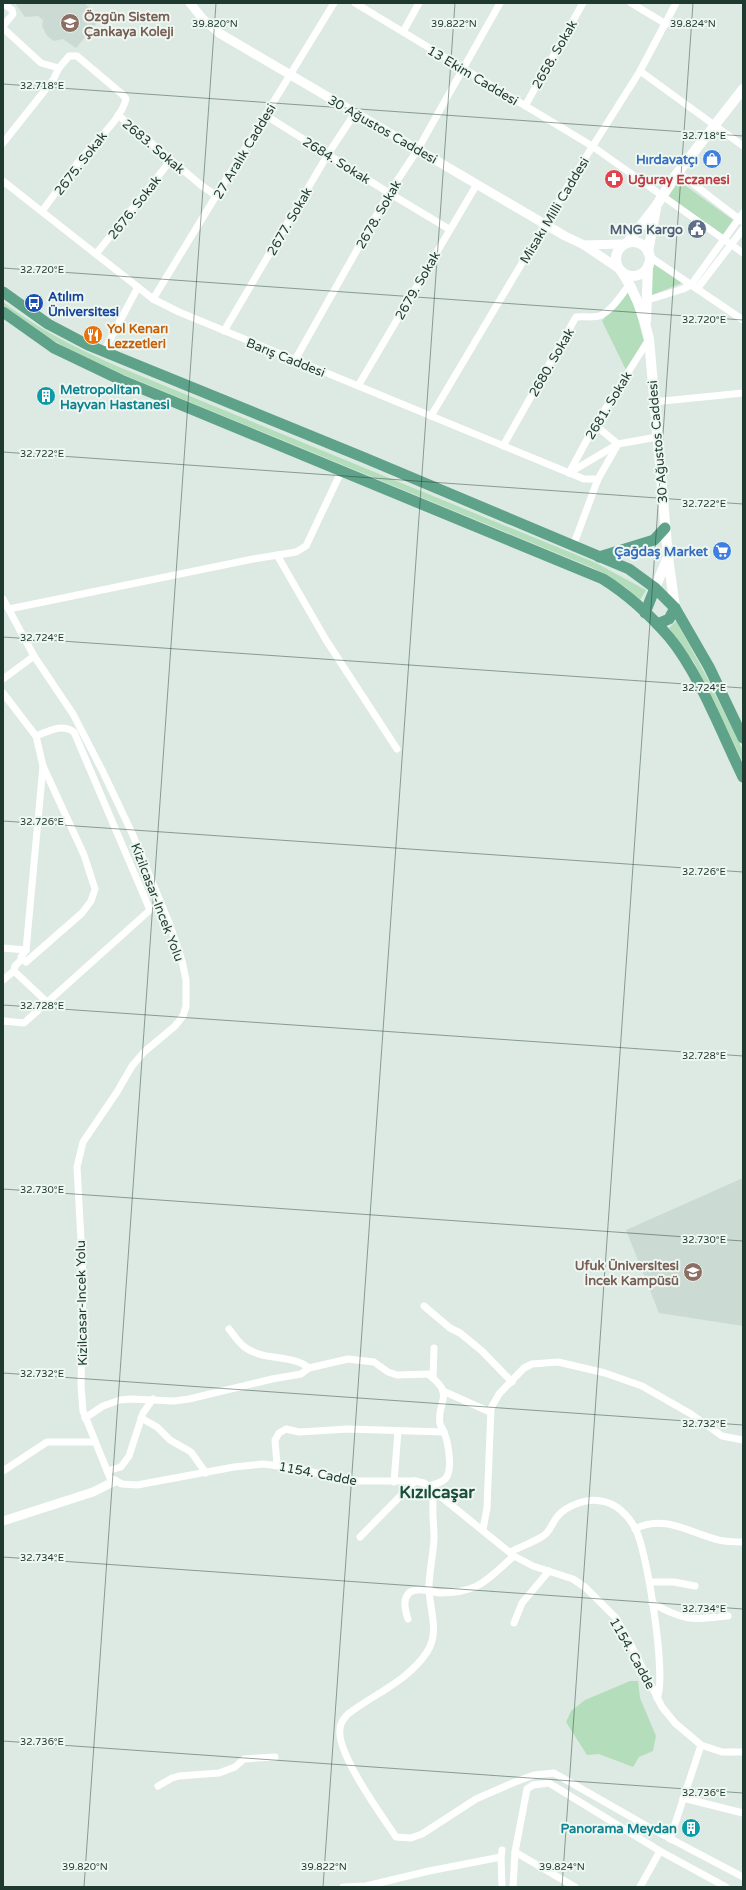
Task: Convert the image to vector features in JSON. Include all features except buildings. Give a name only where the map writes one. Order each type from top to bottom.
[{"type":"main road","points":[[646,327],[630,284],[616,263],[617,252],[656,206],[678,172],[743,89]]},
{"type":"main road","points":[[646,327],[649,258],[656,206]]},
{"type":"main road","points":[[620,270],[626,275],[641,274],[649,258],[646,248],[638,242],[626,243]]},
{"type":"main road","points":[[3,292],[48,324],[104,351],[365,458],[629,569],[655,588],[675,608],[709,667],[743,738]]},
{"type":"main road","points":[[5,315],[54,348],[121,380],[595,575],[619,590],[657,624],[671,639],[689,667],[743,777]]},
{"type":"main road","name":"30 Ağustos Caddesi","points":[[646,327],[649,339],[653,402],[665,528],[675,608]]},
{"type":"main road","points":[[599,557],[654,540],[665,528]]},
{"type":"main road","name":"30 Ağustos Caddesi","points":[[655,588],[668,557]]},
{"type":"main road","points":[[645,613],[655,588]]},
{"type":"main road","points":[[657,624],[669,619],[675,608]]},
{"type":"street","points":[[3,3],[12,10],[13,14],[3,27],[41,63],[58,68],[53,80],[3,143]]},
{"type":"street","name":"30 Ağustos Caddesi","points":[[190,3],[202,18],[219,33],[545,224],[584,245],[620,270]]},
{"type":"street","name":"27 Aralık Caddesi","points":[[153,299],[334,3]]},
{"type":"street","name":"13 Ekim Caddesi","points":[[355,3],[592,146],[743,253]]},
{"type":"street","points":[[403,32],[419,3]]},
{"type":"street","name":"2678. Sokak","points":[[294,360],[390,194],[418,149],[500,3]]},
{"type":"street","name":"2658. Sokak","points":[[525,106],[583,3]]},
{"type":"street","points":[[631,3],[666,24]]},
{"type":"street","name":"Misakı Milli Caddesi","points":[[431,416],[592,146],[640,71],[676,3]]},
{"type":"street","name":"2683. Sokak","points":[[58,68],[69,56],[77,56],[126,99],[124,107],[118,115],[202,186],[217,196]]},
{"type":"street","points":[[640,71],[743,146]]},
{"type":"street","name":"2677. Sokak","points":[[224,331],[328,154],[355,113]]},
{"type":"street","name":"2675. Sokak","points":[[42,211],[80,160],[118,115]]},
{"type":"street","name":"2684. Sokak","points":[[265,115],[390,194],[449,229]]},
{"type":"street","name":"2676. Sokak","points":[[96,254],[172,160]]},
{"type":"street","points":[[678,172],[742,218],[723,239],[694,287]]},
{"type":"street","name":"Barış Caddesi","points":[[3,181],[153,299],[224,331],[569,473],[584,479],[598,479]]},
{"type":"street","name":"2679. Sokak","points":[[358,386],[449,229],[477,184]]},
{"type":"street","points":[[648,300],[694,287],[743,229]]},
{"type":"street","name":"30 Ağustos Caddesi","points":[[584,245],[626,243]]},
{"type":"street","points":[[649,258],[743,320]]},
{"type":"street","name":"2680. Sokak","points":[[503,446],[576,317],[597,317],[609,311],[630,284]]},
{"type":"street","points":[[104,351],[138,287]]},
{"type":"street","name":"2681. Sokak","points":[[569,473],[595,425],[649,339]]},
{"type":"street","points":[[653,402],[743,393]]},
{"type":"street","points":[[595,425],[618,444]]},
{"type":"street","points":[[569,473],[618,444],[657,437]]},
{"type":"street","points":[[572,546],[598,479],[618,444]]},
{"type":"street","points":[[9,609],[296,552],[306,546],[342,472]]},
{"type":"street","points":[[277,555],[326,640],[397,749]]},
{"type":"street","name":"Kizilcasar-Incek Yolu","points":[[3,599],[34,656],[73,714],[132,833],[170,925],[182,961],[186,980],[186,1006],[183,1016],[175,1026],[144,1052],[132,1066],[117,1092],[83,1142],[77,1167],[83,1277],[81,1386],[85,1418],[110,1478],[114,1481]]},
{"type":"street","points":[[3,679],[34,656]]},
{"type":"street","points":[[3,693],[36,736],[43,766],[84,855],[93,881],[95,893],[82,913],[44,948],[26,962],[22,959]]},
{"type":"street","points":[[3,1021],[24,1023],[150,910],[74,732],[69,728],[61,728],[36,736]]},
{"type":"street","points":[[3,980],[14,972],[15,966],[22,959],[22,955],[26,950],[43,766]]},
{"type":"street","points":[[3,948],[26,950]]},
{"type":"street","points":[[14,972],[46,1002]]},
{"type":"street","points":[[424,1306],[450,1328],[482,1351],[512,1382]]},
{"type":"street","points":[[229,1329],[246,1348],[271,1357],[303,1363],[309,1368]]},
{"type":"street","points":[[433,1378],[434,1348]]},
{"type":"street","points":[[85,1418],[103,1406],[120,1400],[153,1399],[174,1401],[189,1399],[272,1379],[301,1374],[309,1368],[348,1360],[367,1360],[374,1362],[388,1372],[397,1375],[422,1373],[433,1378],[443,1391],[490,1412]]},
{"type":"street","points":[[483,1529],[487,1508],[491,1436],[490,1412],[496,1399],[524,1368],[532,1364],[558,1362],[605,1372],[642,1386],[691,1414],[722,1436],[743,1440]]},
{"type":"street","points":[[443,1391],[444,1402],[440,1413],[440,1425],[444,1432],[449,1454],[448,1474],[446,1478],[432,1488],[434,1539],[429,1591],[433,1623],[433,1637],[426,1654],[402,1678],[348,1714],[343,1720],[339,1730],[342,1745],[360,1784],[396,1837],[411,1838],[422,1834],[476,1799],[534,1775],[554,1773],[670,1839],[743,1877]]},
{"type":"street","points":[[107,1471],[121,1466],[129,1456],[141,1418],[153,1399]]},
{"type":"street","points":[[141,1418],[157,1428],[170,1440],[191,1452],[206,1473]]},
{"type":"street","points":[[277,1465],[275,1440],[279,1433],[286,1430],[299,1432],[348,1429],[444,1432]]},
{"type":"street","points":[[394,1482],[398,1431]]},
{"type":"street","points":[[3,1471],[47,1442],[95,1442]]},
{"type":"street","name":"1154. Cadde","points":[[114,1481],[122,1484],[137,1485],[234,1467],[263,1464],[277,1465],[349,1481],[415,1481],[424,1483],[432,1488],[446,1502],[483,1529],[512,1554],[533,1566],[573,1579],[586,1588],[616,1618],[657,1698],[675,1723],[701,1745],[722,1752],[743,1752]]},
{"type":"street","points":[[3,1521],[14,1516],[93,1492],[114,1481]]},
{"type":"street","points":[[360,1537],[415,1481]]},
{"type":"street","points":[[408,1619],[405,1610],[407,1595],[414,1590],[446,1592],[471,1589],[481,1585],[512,1554],[548,1532],[557,1517],[564,1510],[587,1501],[600,1500],[618,1508],[626,1515],[635,1529],[643,1547],[650,1582],[659,1658],[660,1688],[657,1698]]},
{"type":"street","points":[[635,1529],[650,1524],[675,1525],[715,1539],[743,1542]]},
{"type":"street","points":[[514,1623],[522,1603],[549,1571]]},
{"type":"street","points":[[650,1582],[674,1582],[695,1586]]},
{"type":"street","points":[[652,1603],[674,1615],[687,1619],[728,1616]]},
{"type":"street","points":[[670,1839],[701,1745]]},
{"type":"street","points":[[158,1786],[172,1778],[180,1776],[219,1773],[235,1767],[244,1759],[276,1757]]},
{"type":"street","points":[[513,1887],[515,1852],[527,1790],[533,1785],[549,1783],[660,1851],[726,1887]]},
{"type":"street","points":[[683,1798],[743,1813]]},
{"type":"street","points":[[640,1887],[660,1851]]},
{"type":"street","points":[[515,1852],[575,1887]]},
{"type":"street","points":[[343,1887],[366,1887],[502,1853],[502,1887]]},
{"type":"shaded area","name":"Özgün Sistem Çankaya Koleji","points":[[15,3],[84,3],[101,18],[76,48],[63,39],[54,41],[47,36],[42,26],[43,20],[38,16],[25,17]]},
{"type":"shaded area","name":"Ufuk Üniversitesi İncek Kampüsü","points":[[743,1178],[743,1326],[659,1313],[626,1230]]},
{"type":"green space","points":[[679,181],[733,220],[722,236],[668,197]]},
{"type":"green space","points":[[651,260],[682,283],[652,295]]},
{"type":"green space","points":[[630,289],[644,342],[626,370],[602,321]]},
{"type":"green space","points":[[3,302],[59,338],[119,367],[596,563],[646,590],[640,600],[624,586],[593,568],[122,374],[70,350],[44,335],[7,308]]},
{"type":"green space","points":[[676,621],[703,670],[743,750],[743,762],[694,662],[669,628]]},
{"type":"green space","points":[[630,1681],[638,1681],[640,1698],[656,1736],[653,1751],[639,1757],[633,1767],[599,1754],[587,1755],[566,1722],[571,1711],[585,1700]]},
{"type":"place","name":"Özgün Sistem Çankaya Koleji","points":[[70,23]]},
{"type":"place","name":"Hırdavatçı","points":[[712,159]]},
{"type":"place","name":"Uğuray Eczanesi","points":[[614,179]]},
{"type":"place","name":"MNG Kargo","points":[[697,229]]},
{"type":"place","name":"Atılım Üniversitesi","points":[[34,303]]},
{"type":"place","name":"Yol Kenarı Lezzetleri","points":[[93,335]]},
{"type":"place","name":"Metropolitan Hayvan Hastanesi","points":[[46,396]]},
{"type":"place","name":"Çağdaş Market","points":[[722,551]]},
{"type":"place","name":"Ufuk Üniversitesi İncek Kampüsü","points":[[693,1272]]},
{"type":"place","name":"Panorama Meydan","points":[[691,1828]]},
{"type":"district","name":"Kızılcaşar","points":[[437,1492]]}]
